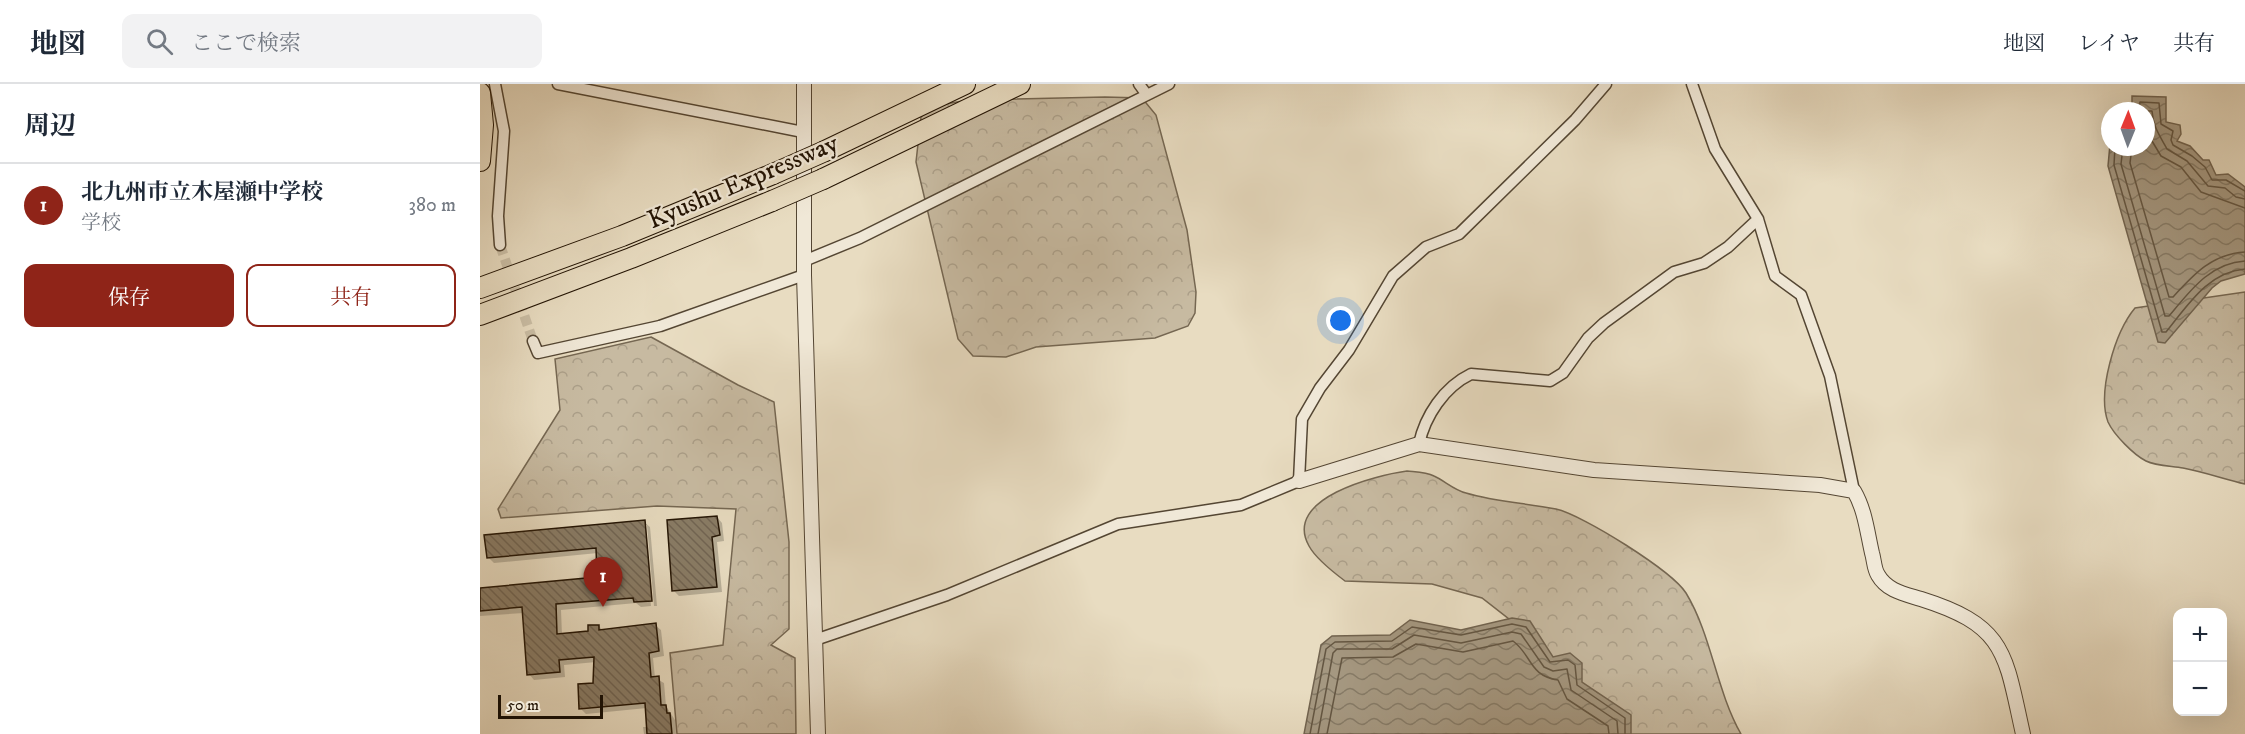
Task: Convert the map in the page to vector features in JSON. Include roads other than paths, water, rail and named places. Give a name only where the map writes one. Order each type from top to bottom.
[{"type":"highway","name":"Kyushu Expressway","points":[[480,288],[622,236],[773,174],[965,84]]},
{"type":"highway","name":"Kyushu Expressway","points":[[480,315],[631,258],[772,201],[823,179],[1020,84]]},
{"type":"highway","points":[[480,93],[483,125],[480,161]]},
{"type":"highway","points":[[480,276],[622,236]]},
{"type":"street","points":[[495,84],[504,131],[498,216],[500,245]]},
{"type":"street","points":[[558,84],[803,132]]},
{"type":"street","points":[[1138,84],[1147,96]]},
{"type":"street","points":[[533,341],[538,353],[660,326],[804,268],[1169,84]]},
{"type":"street","points":[[1299,481],[1302,419],[1320,388],[1349,350],[1393,276],[1426,247],[1459,234],[1575,120],[1606,84]]},
{"type":"street","points":[[1692,84],[1715,149],[1758,219],[1775,276],[1801,295],[1830,376],[1854,491],[1861,504],[1877,574],[1893,590],[1941,605],[1979,624],[1998,644],[2008,669],[2023,734]]},
{"type":"street","points":[[806,85],[803,132],[804,268],[818,734]]},
{"type":"street","points":[[1419,444],[1423,424],[1446,393],[1461,379],[1472,374],[1550,381],[1563,373],[1588,338],[1604,323],[1674,272],[1704,262],[1728,247],[1758,219]]},
{"type":"street","points":[[815,640],[947,595],[1118,524],[1240,505],[1299,481],[1419,444],[1594,470],[1820,485],[1854,491]]},
{"type":"water","points":[[2132,96],[2166,97],[2166,122],[2180,125],[2181,134],[2177,141],[2190,146],[2203,160],[2209,160],[2216,175],[2228,174],[2245,187],[2245,274],[2221,281],[2212,288],[2165,343],[2158,342],[2108,166],[2109,156],[2155,156],[2155,102],[2132,102]]},
{"type":"water","points":[[1512,618],[1530,621],[1553,657],[1570,653],[1582,663],[1582,682],[1631,715],[1631,734],[1304,734],[1321,645],[1332,636],[1390,635],[1410,620],[1461,630]]},
{"type":"tunnel","points":[[500,245],[533,341]]},
{"type":"place","name":"北九州市立木屋瀬中学校","points":[[603,607]]}]
